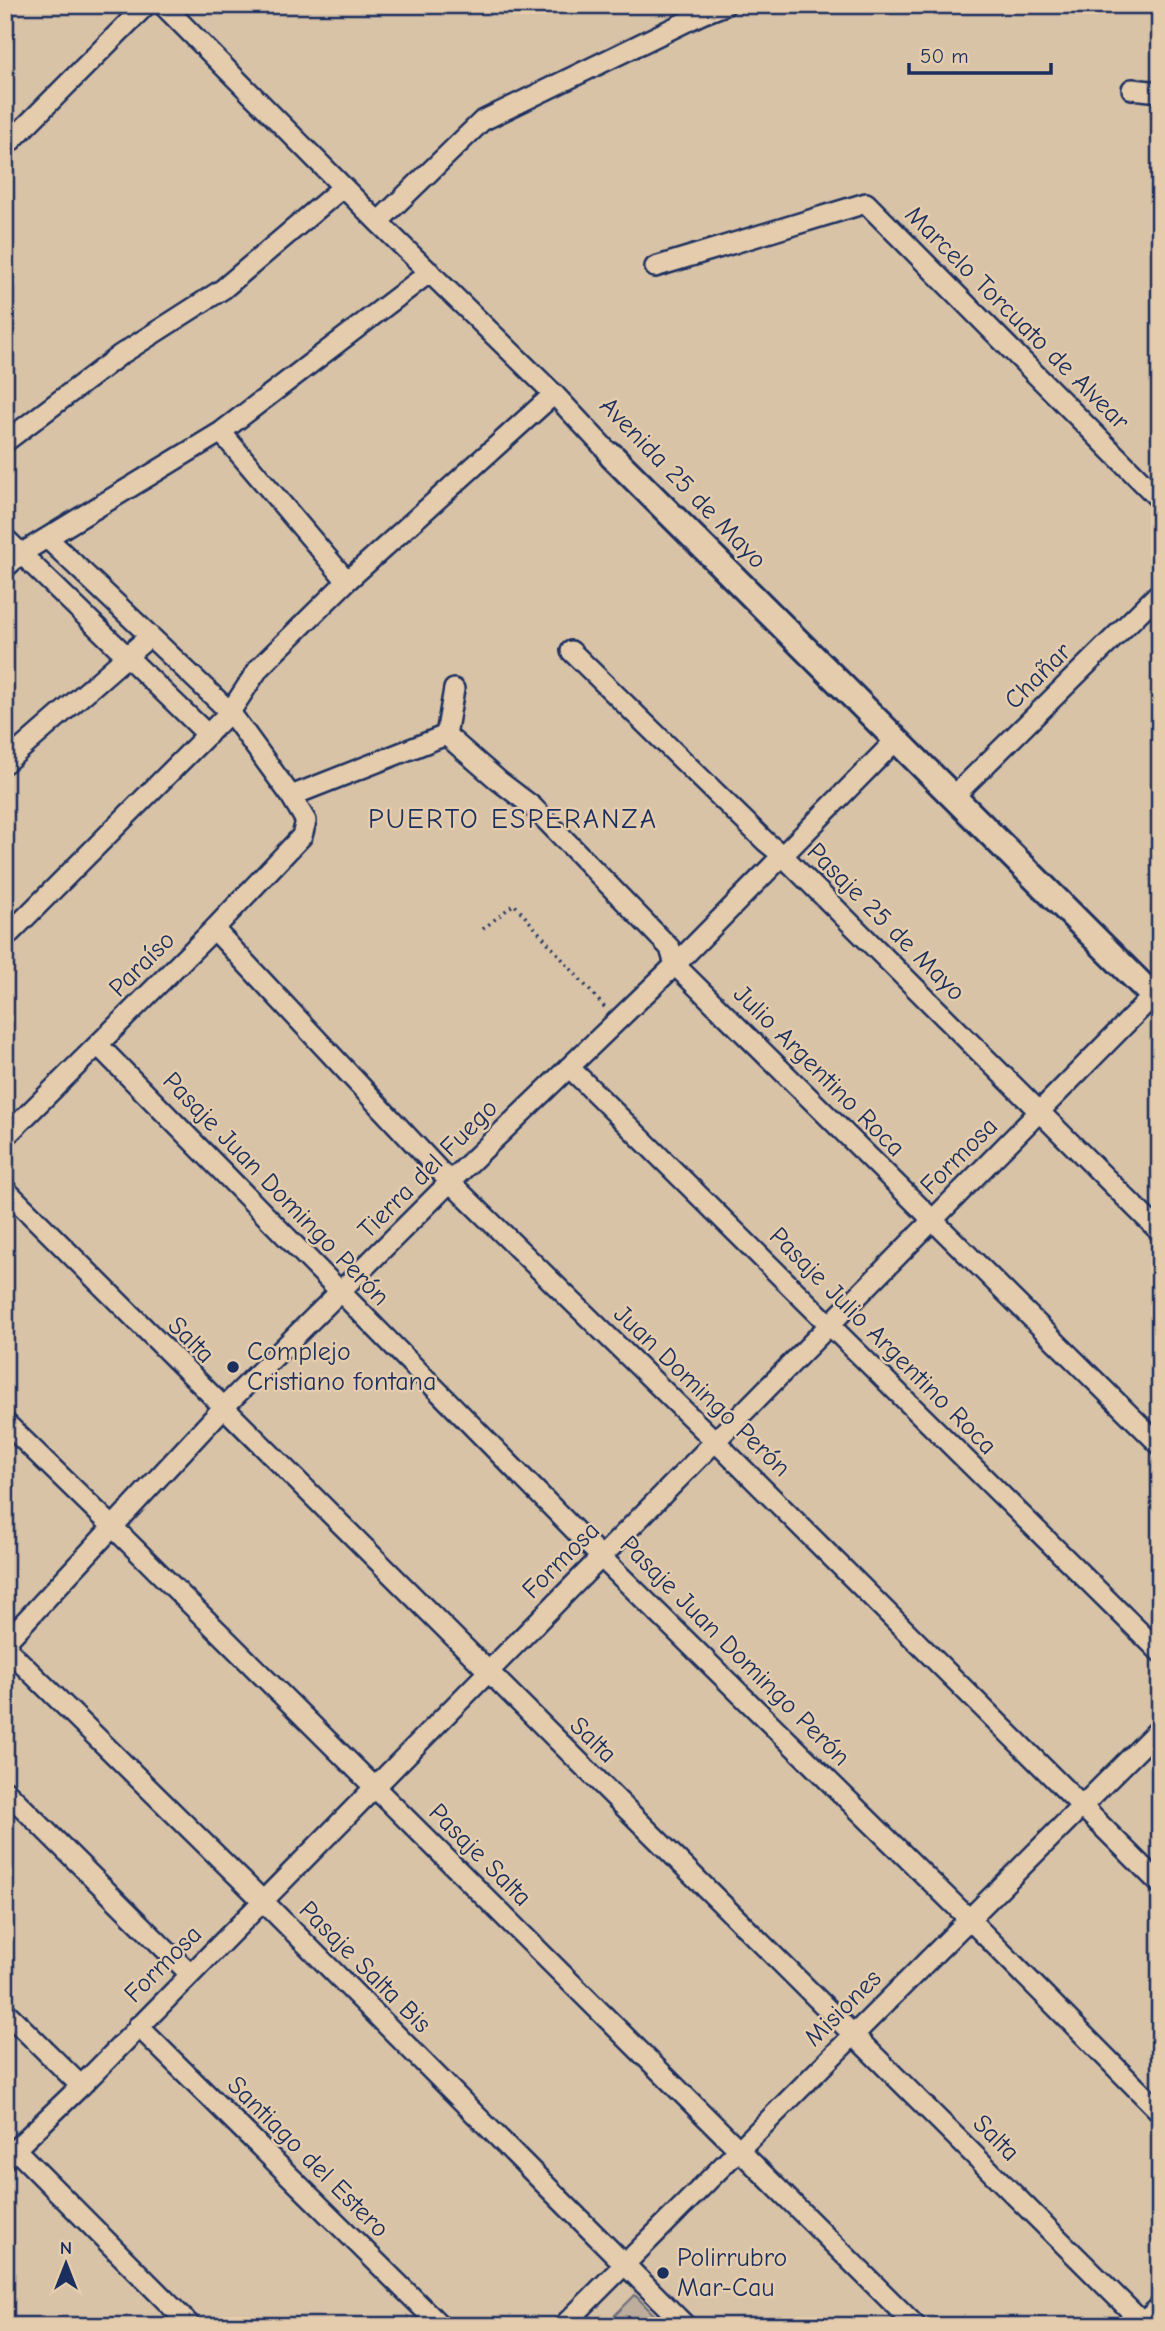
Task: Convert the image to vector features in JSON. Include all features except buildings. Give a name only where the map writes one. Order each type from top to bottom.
[{"type":"main road","name":"Avenida 25 de Mayo","points":[[612,456],[1156,999]]},
{"type":"street","points":[[5,147],[146,5]]},
{"type":"street","name":"Avenida 25 de Mayo","points":[[163,5],[554,394],[612,456]]},
{"type":"street","points":[[379,222],[482,121],[702,10],[725,5]]},
{"type":"street","points":[[1132,89],[1160,92]]},
{"type":"street","points":[[5,442],[120,355],[223,289],[343,187]]},
{"type":"street","name":"Marcelo Torcuato de Alvear","points":[[656,267],[866,203],[1160,500]]},
{"type":"street","points":[[5,568],[22,552],[221,432],[430,272]]},
{"type":"street","points":[[5,938],[230,712],[259,668],[347,581],[554,394]]},
{"type":"street","points":[[221,432],[347,581]]},
{"type":"street","points":[[5,538],[208,735]]},
{"type":"street","points":[[47,538],[230,712],[291,796],[446,734],[454,689]]},
{"type":"street","name":"Chañar","points":[[953,797],[1160,593]]},
{"type":"street","points":[[5,762],[150,636]]},
{"type":"street","name":"Pasaje 25 de Mayo","points":[[571,651],[782,855],[1160,1232]]},
{"type":"street","name":"Julio Argentino Roca","points":[[446,734],[532,806],[670,948],[675,965],[1160,1445]]},
{"type":"street","name":"Tierra del Fuego","points":[[5,1645],[223,1408],[450,1182],[675,965],[897,740]]},
{"type":"street","name":"Paraíso","points":[[5,1137],[214,929],[302,836],[306,821],[291,796]]},
{"type":"street","name":"Juan Domingo Perón","points":[[214,929],[450,1182],[715,1441],[1160,1884]]},
{"type":"street","name":"Formosa","points":[[10,2154],[81,2086],[1039,1112],[1156,999]]},
{"type":"street","name":"Pasaje Juan Domingo Perón","points":[[98,1045],[601,1557],[969,1919],[1160,2112]]},
{"type":"street","name":"Pasaje Julio Argentino Roca","points":[[569,1067],[1160,1652]]},
{"type":"street","name":"Salta","points":[[5,1189],[487,1672],[855,2034],[1143,2325]]},
{"type":"street","name":"Pasaje Salta","points":[[5,1423],[112,1526],[916,2326]]},
{"type":"street","name":"Pasaje Salta Bis","points":[[5,1645],[686,2326]]},
{"type":"street","name":"Misiones","points":[[563,2326],[1160,1728]]},
{"type":"street","points":[[5,1790],[190,1974]]},
{"type":"street","points":[[5,2011],[81,2086]]},
{"type":"street","name":"Santiago del Estero","points":[[138,2026],[441,2326]]},
{"type":"street","points":[[10,2154],[191,2326]]},
{"type":"street","points":[[1143,2325],[1160,2306]]},
{"type":"path","points":[[483,929],[514,904],[617,1021]]},
{"type":"shaded area","points":[[635,2295],[665,2326],[604,2326]]},
{"type":"place","name":"Complejo Cristiano fontana","points":[[233,1367]]},
{"type":"place","name":"Polirrubro Mar-Cau","points":[[663,2273]]},
{"type":"district","name":"PUERTO ESPERANZA","points":[[513,819]]}]
